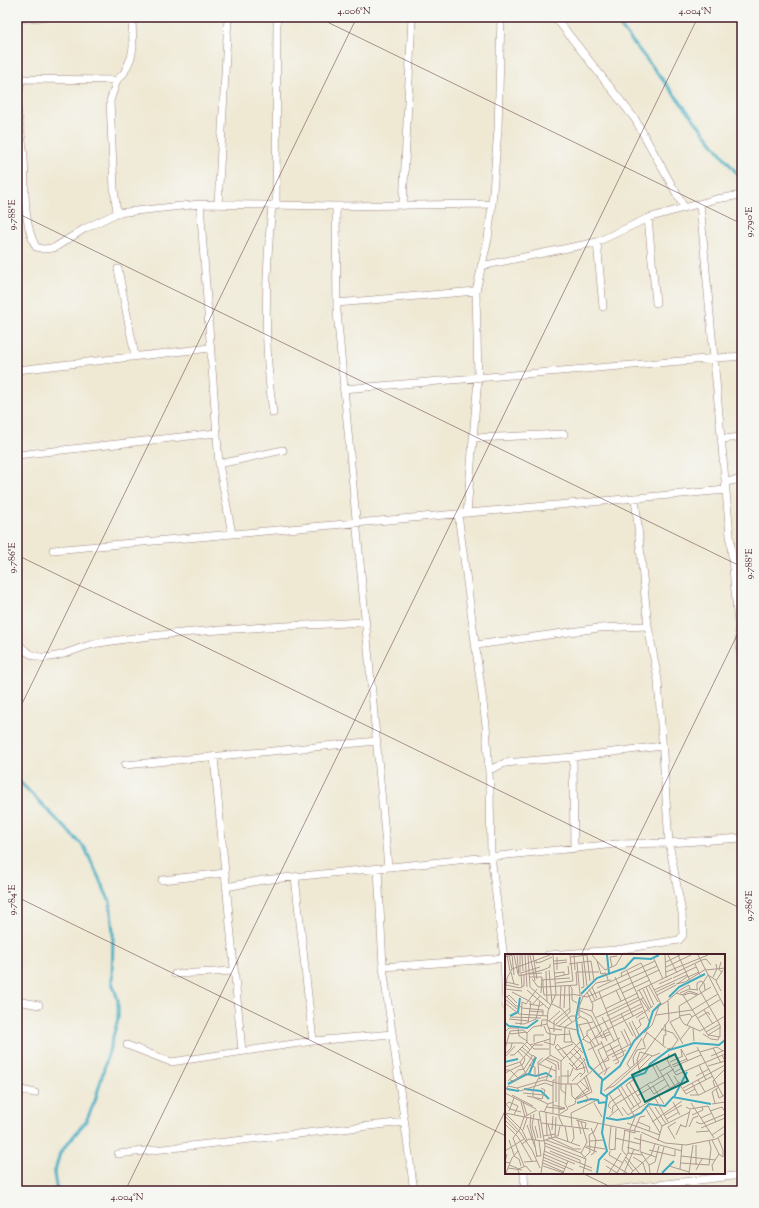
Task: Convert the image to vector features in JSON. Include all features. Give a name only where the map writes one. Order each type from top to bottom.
[{"type":"street","points":[[17,19],[43,17]]},
{"type":"street","points":[[117,214],[114,189],[110,101],[117,80],[124,72],[132,58],[132,17]]},
{"type":"street","points":[[218,205],[228,17]]},
{"type":"street","points":[[273,413],[267,373],[266,270],[274,206],[277,17]]},
{"type":"street","points":[[403,206],[412,17]]},
{"type":"street","points":[[467,513],[478,378],[476,291],[488,239],[492,204],[498,129],[501,17]]},
{"type":"street","points":[[555,17],[635,119],[684,207]]},
{"type":"street","points":[[17,98],[19,79],[117,80]]},
{"type":"street","points":[[17,107],[24,159],[26,204],[32,240],[36,247],[43,249],[54,248],[84,228],[117,214],[200,204],[274,206],[403,206],[492,204]]},
{"type":"street","points":[[481,266],[597,242],[648,218],[716,199],[742,195]]},
{"type":"street","points":[[17,197],[26,204]]},
{"type":"street","points":[[200,204],[219,464],[232,534]]},
{"type":"street","points":[[700,204],[742,668]]},
{"type":"street","points":[[336,206],[337,303],[343,389],[388,867]]},
{"type":"street","points":[[648,218],[656,303]]},
{"type":"street","points":[[597,242],[604,308]]},
{"type":"street","points":[[118,269],[135,356]]},
{"type":"street","points":[[337,303],[476,291]]},
{"type":"street","points":[[17,370],[210,348]]},
{"type":"street","points":[[343,389],[742,356]]},
{"type":"street","points":[[17,455],[217,433]]},
{"type":"street","points":[[474,438],[564,434]]},
{"type":"street","points":[[721,439],[742,437]]},
{"type":"street","points":[[219,464],[283,450]]},
{"type":"street","points":[[725,482],[742,479]]},
{"type":"street","points":[[53,550],[726,490]]},
{"type":"street","points":[[562,954],[616,950],[681,938],[682,913],[669,843],[658,680],[648,626],[635,498]]},
{"type":"street","points":[[383,967],[505,958],[491,856],[489,770],[486,725],[458,514]]},
{"type":"street","points":[[733,565],[742,564]]},
{"type":"street","points":[[19,644],[24,651],[32,656],[46,658],[64,655],[98,643],[193,632],[365,622]]},
{"type":"street","points":[[476,645],[599,628],[648,626]]},
{"type":"street","points":[[125,765],[377,741]]},
{"type":"street","points":[[489,770],[505,763],[573,758],[662,746]]},
{"type":"street","points":[[214,757],[242,1052]]},
{"type":"street","points":[[573,758],[574,849]]},
{"type":"street","points":[[226,887],[263,880],[616,844],[669,843],[742,838]]},
{"type":"street","points":[[378,868],[383,967],[414,1191]]},
{"type":"street","points":[[162,880],[225,873]]},
{"type":"street","points":[[295,877],[313,1041]]},
{"type":"street","points":[[175,974],[234,971]]},
{"type":"street","points":[[17,1001],[39,1005]]},
{"type":"street","points":[[127,1045],[171,1062],[313,1041],[392,1034]]},
{"type":"street","points":[[17,1089],[35,1093]]},
{"type":"street","points":[[118,1154],[405,1122]]},
{"type":"street","points":[[524,1174],[525,1191]]},
{"type":"street","points":[[606,1191],[742,1175]]},
{"type":"waterway","points":[[613,17],[742,180]]},
{"type":"waterway","points":[[17,779],[85,848],[110,902],[113,932],[112,982],[118,1000],[118,1019],[95,1101],[86,1121],[60,1153],[54,1174],[57,1191]]}]
